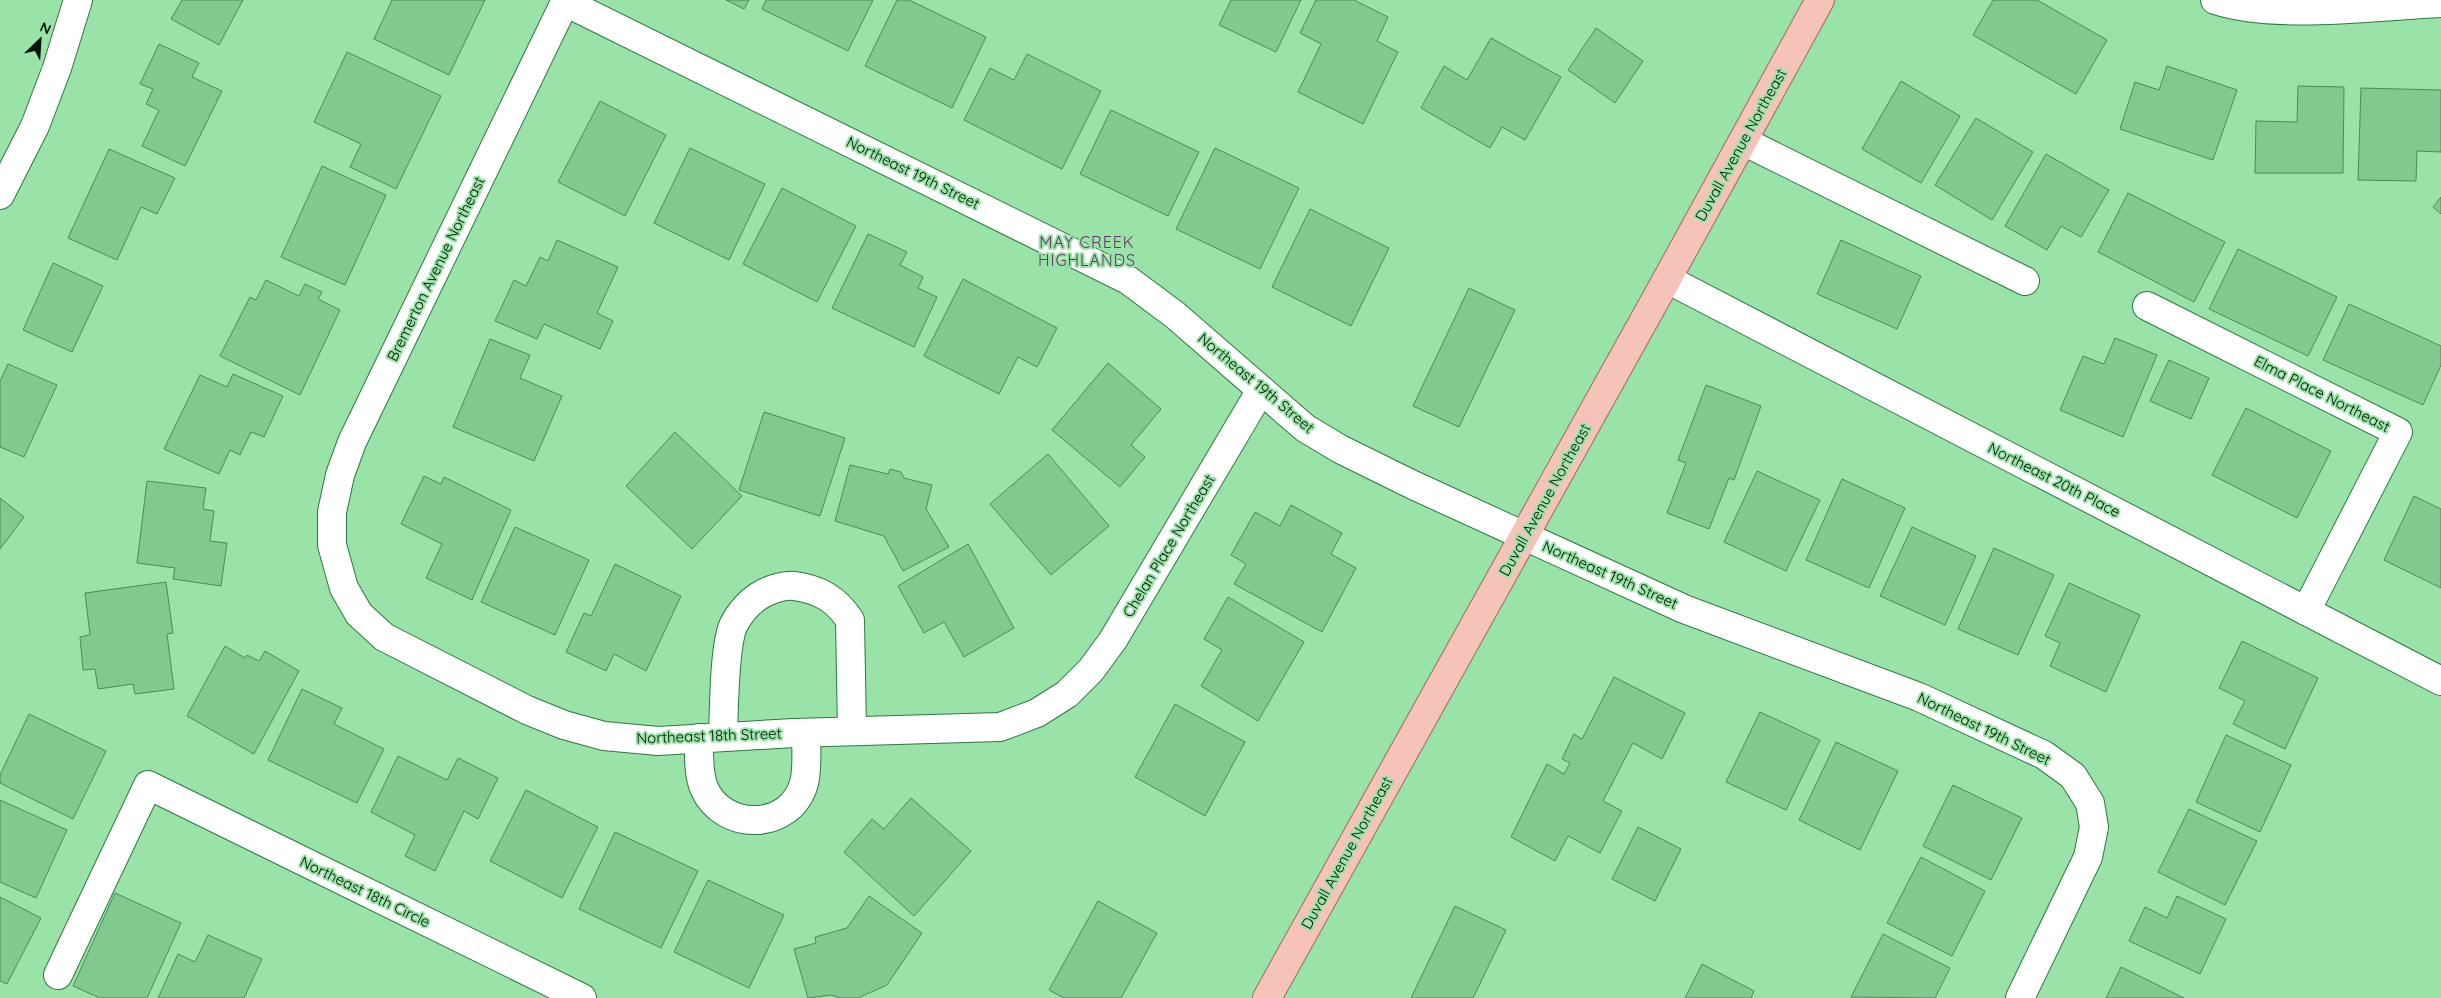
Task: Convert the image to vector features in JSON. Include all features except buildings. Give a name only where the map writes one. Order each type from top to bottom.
[{"type":"main road","name":"Duvall Avenue Northeast","points":[[1267,998],[1667,280],[1820,0]]},
{"type":"street","points":[[0,195],[35,126],[57,68],[78,0]]},
{"type":"street","points":[[2215,0],[2230,5],[2284,10],[2441,3]]},
{"type":"street","name":"Northeast 19th Street","points":[[566,1],[1128,280],[1175,315],[1305,428],[1340,449],[1413,485],[1684,609],[1919,697],[2044,755],[2073,776],[2090,803],[2094,827],[2088,856],[2020,998]]},
{"type":"street","name":"Bremerton Avenue Northeast","points":[[332,546],[332,512],[340,475],[352,442],[566,1]]},
{"type":"street","points":[[1743,141],[2025,281]]},
{"type":"street","name":"Northeast 20th Place","points":[[1667,280],[2441,681]]},
{"type":"street","name":"Elma Place Northeast","points":[[2147,306],[2398,432],[2306,611]]},
{"type":"street","name":"Chelan Place Northeast","points":[[1067,694],[1091,670],[1114,640],[1261,390]]},
{"type":"street","name":"Northeast 18th Street","points":[[332,546],[344,588],[355,608],[384,637],[527,710],[564,725],[604,736],[658,741],[806,733],[1000,727],[1037,713],[1067,694]]},
{"type":"street","points":[[806,733],[804,784],[797,798],[786,810],[771,818],[755,822],[739,819],[724,813],[712,801],[704,788],[711,738],[733,627],[742,612],[755,598],[771,590],[789,586],[808,588],[825,594],[840,605],[850,620],[852,732]]},
{"type":"street","name":"Northeast 18th Circle","points":[[58,975],[148,785],[582,998]]},
{"type":"district","name":"MAY CREEK HIGHLANDS","points":[[1087,251]]}]
